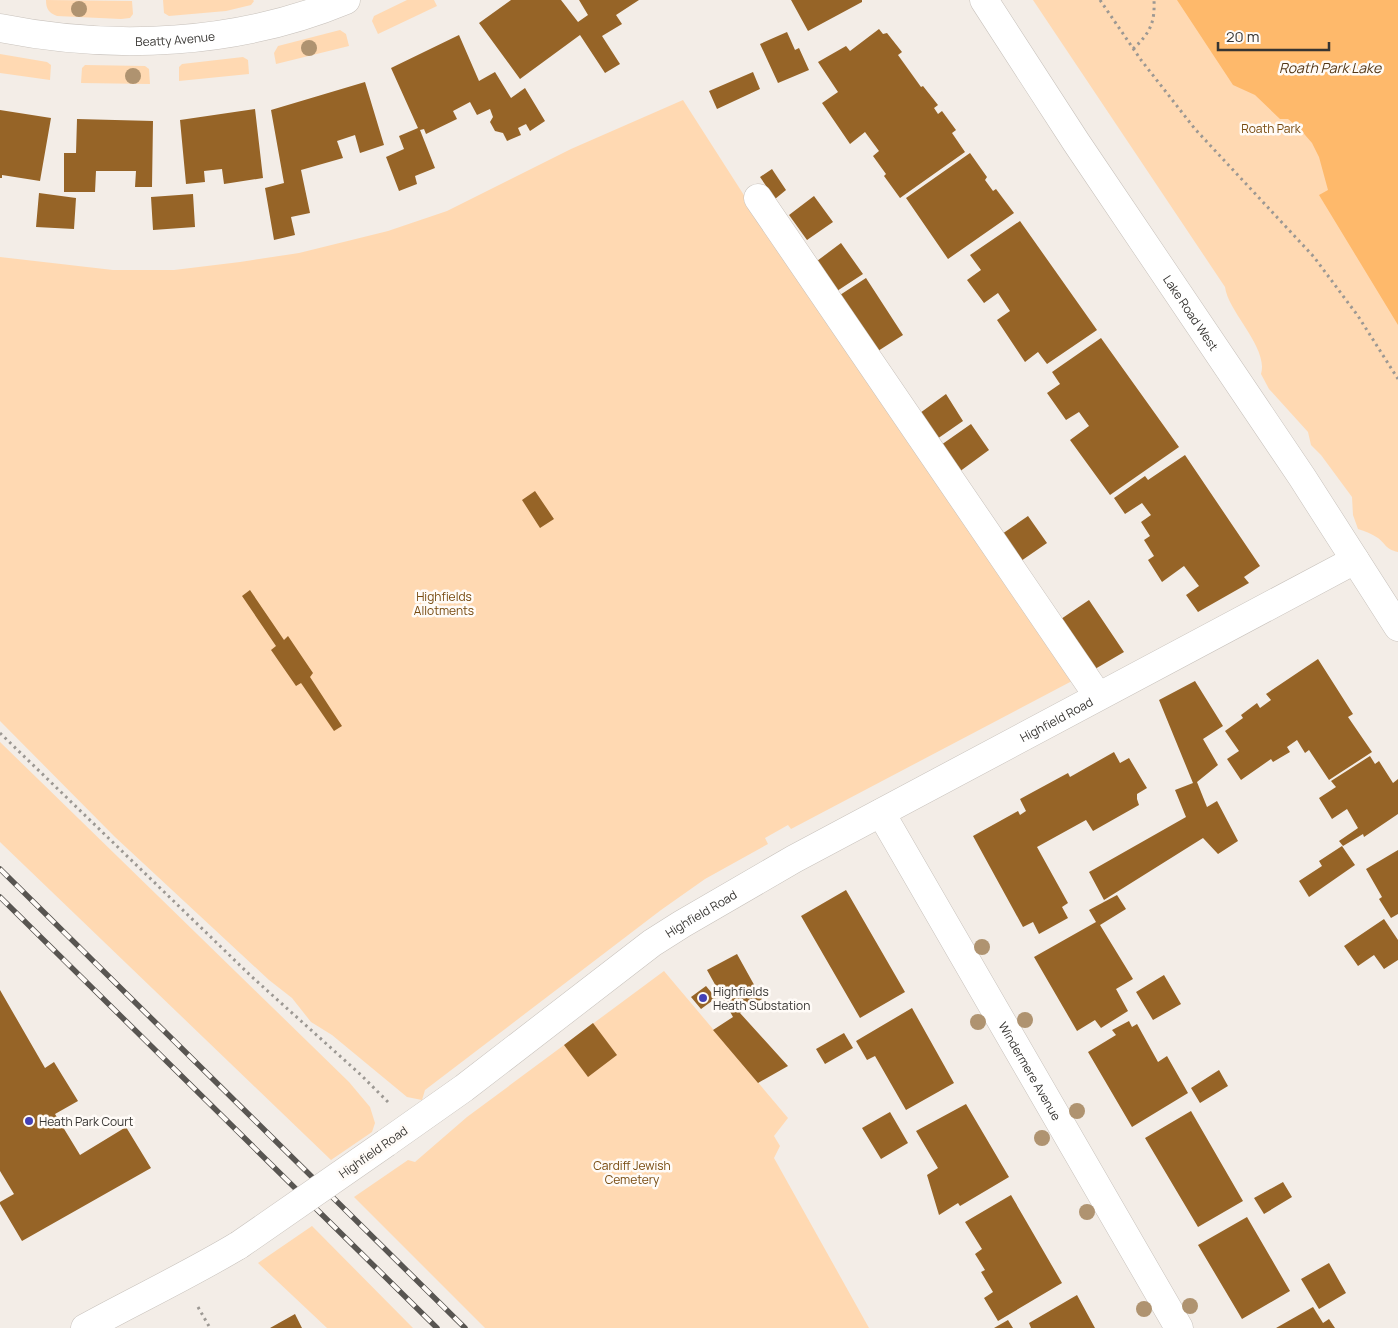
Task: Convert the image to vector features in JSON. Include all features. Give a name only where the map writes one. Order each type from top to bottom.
[{"type":"street","name":"Beatty Avenue","points":[[0,28],[71,40],[126,42],[171,40],[232,32],[275,23],[326,9],[346,0]]},
{"type":"street","name":"Lake Road West","points":[[984,0],[1081,150],[1296,469],[1398,627]]},
{"type":"street","points":[[758,198],[1098,696]]},
{"type":"street","name":"Highfield Road","points":[[85,1328],[239,1245],[464,1088],[652,943],[682,924],[794,859],[1355,560]]},
{"type":"street","name":"Windermere Avenue","points":[[881,813],[1179,1328]]},
{"type":"path","points":[[1100,0],[1164,91],[1195,130],[1314,257],[1358,316],[1398,379]]},
{"type":"path","points":[[1133,48],[1150,30],[1154,12],[1154,0]]},
{"type":"path","points":[[0,733],[244,969],[361,1075],[411,1125]]},
{"type":"path","points":[[196,1304],[210,1328]]},
{"type":"green space","points":[[46,0],[132,1],[133,14],[130,18],[121,19],[57,16],[49,10]]},
{"type":"green space","points":[[163,0],[254,1],[251,5],[226,11],[169,16],[164,13]]},
{"type":"green space","points":[[407,0],[434,0],[437,6],[378,34],[372,21],[374,16]]},
{"type":"green space","name":"Roath Park","points":[[1033,0],[1398,0],[1398,552],[1388,548],[1376,537],[1358,529],[1353,515],[1352,497],[1321,455],[1311,445],[1308,432],[1269,389],[1261,374],[1262,364],[1259,353],[1233,307],[1225,287]]},
{"type":"green space","points":[[340,30],[346,34],[349,46],[276,64],[274,53],[278,46]]},
{"type":"green space","points":[[0,54],[47,62],[51,65],[50,80],[0,73]]},
{"type":"green space","points":[[243,57],[248,60],[249,74],[179,81],[179,67],[182,64]]},
{"type":"green space","points":[[85,65],[145,66],[149,69],[150,84],[81,83],[82,68]]},
{"type":"green space","name":"Highfields Allotments","points":[[683,100],[815,306],[1072,681],[791,829],[788,825],[765,838],[768,844],[705,879],[661,910],[425,1090],[422,1100],[407,1097],[332,1035],[311,1022],[292,998],[269,980],[115,837],[0,721],[0,257],[113,270],[174,270],[299,253],[388,231],[447,211],[571,149]]},
{"type":"green space","points":[[0,742],[349,1082],[370,1107],[375,1123],[372,1132],[331,1160],[0,842]]},
{"type":"green space","name":"Cardiff Jewish Cemetery","points":[[664,971],[788,1118],[774,1136],[780,1146],[774,1158],[869,1328],[485,1328],[354,1197],[408,1160],[415,1162],[467,1117]]},
{"type":"green space","points":[[312,1226],[413,1328],[327,1328],[258,1263]]},
{"type":"water","name":"Roath Park Lake","points":[[1177,0],[1398,0],[1398,325],[1319,195],[1328,190],[1319,157],[1312,143],[1288,119],[1280,119],[1255,95],[1233,85]]},
{"type":"building","points":[[511,0],[561,0],[578,22],[588,15],[579,0],[639,0],[616,15],[622,24],[602,36],[620,64],[605,73],[580,35],[520,79],[479,23]]},
{"type":"building","points":[[791,0],[862,0],[862,2],[808,31]]},
{"type":"building","points":[[879,29],[883,34],[887,33],[902,52],[898,55],[921,87],[923,86],[938,105],[934,108],[938,114],[942,111],[956,130],[952,133],[965,152],[900,198],[884,176],[886,174],[873,156],[879,151],[865,132],[850,144],[822,103],[838,92],[818,62],[846,46],[850,51]]},
{"type":"building","points":[[787,32],[795,50],[799,48],[809,70],[778,83],[760,44]]},
{"type":"building","points":[[459,35],[479,81],[495,72],[511,98],[525,88],[545,121],[530,131],[526,124],[518,128],[521,135],[507,141],[503,133],[495,131],[490,122],[493,117],[490,109],[477,115],[470,102],[453,111],[457,119],[426,134],[424,129],[420,130],[435,168],[415,176],[417,184],[399,191],[386,157],[404,149],[399,136],[418,128],[391,68]]},
{"type":"building","points":[[753,72],[760,89],[717,109],[709,91]]},
{"type":"building","points":[[365,82],[384,145],[360,153],[355,135],[337,141],[343,158],[301,170],[310,213],[291,217],[295,235],[274,240],[265,188],[284,183],[271,110]]},
{"type":"building","points":[[255,109],[263,178],[224,184],[222,169],[204,171],[205,182],[186,184],[180,120]]},
{"type":"building","points":[[0,110],[51,118],[40,181],[2,175],[2,178],[0,178]]},
{"type":"building","points":[[77,119],[153,121],[152,187],[135,187],[136,171],[96,171],[95,192],[64,192],[64,153],[76,153]]},
{"type":"building","points":[[970,153],[987,177],[985,180],[993,191],[996,189],[1014,213],[948,259],[906,198]]},
{"type":"building","points":[[772,169],[786,190],[775,199],[760,177]]},
{"type":"building","points":[[39,193],[76,198],[74,229],[36,227]]},
{"type":"building","points":[[193,194],[195,227],[153,230],[151,197]]},
{"type":"building","points":[[814,196],[833,222],[807,240],[789,215]]},
{"type":"building","points":[[1020,221],[1097,330],[1047,364],[1038,352],[1025,362],[997,320],[1010,311],[998,293],[984,303],[967,280],[981,270],[970,255]]},
{"type":"building","points":[[841,243],[863,274],[837,291],[817,261]]},
{"type":"building","points":[[866,278],[903,335],[878,351],[840,295]]},
{"type":"building","points":[[1101,338],[1179,447],[1110,495],[1070,440],[1089,426],[1079,412],[1066,420],[1047,393],[1060,384],[1052,372]]},
{"type":"building","points":[[946,394],[963,421],[937,439],[920,413]]},
{"type":"building","points":[[971,424],[989,450],[959,472],[941,445]]},
{"type":"building","points":[[1185,455],[1260,566],[1244,577],[1249,583],[1198,612],[1186,595],[1199,586],[1184,566],[1162,582],[1148,560],[1154,556],[1144,540],[1150,536],[1141,522],[1151,515],[1142,503],[1125,514],[1114,498],[1145,476],[1148,480]]},
{"type":"building","points":[[535,491],[554,519],[540,528],[522,500]]},
{"type":"building","points":[[1028,516],[1047,543],[1021,561],[1002,534]]},
{"type":"building","points":[[250,590],[284,640],[288,636],[313,673],[310,677],[342,726],[334,731],[301,683],[296,686],[271,650],[276,646],[242,596]]},
{"type":"building","points":[[1089,600],[1124,652],[1095,669],[1061,619]]},
{"type":"building","points":[[1318,659],[1353,714],[1348,717],[1372,752],[1329,780],[1309,750],[1305,753],[1297,740],[1287,747],[1290,752],[1273,762],[1271,759],[1241,780],[1227,759],[1239,751],[1225,731],[1243,718],[1241,715],[1257,703],[1260,708],[1271,700],[1266,694]]},
{"type":"building","points":[[1195,681],[1223,726],[1203,739],[1218,765],[1197,782],[1207,807],[1217,801],[1238,841],[1218,854],[1203,838],[1104,900],[1089,872],[1186,817],[1175,790],[1193,783],[1159,700]]},
{"type":"building","points":[[1114,752],[1120,763],[1129,758],[1147,788],[1137,794],[1139,805],[1093,831],[1086,820],[1037,847],[1068,903],[1062,907],[1068,918],[1039,934],[1033,922],[1023,927],[973,836],[1018,811],[1020,815],[1026,811],[1020,799],[1068,773],[1070,777]]},
{"type":"building","points":[[1370,756],[1375,764],[1379,761],[1393,783],[1398,779],[1398,814],[1364,837],[1363,834],[1343,846],[1339,841],[1358,828],[1347,809],[1332,819],[1319,798],[1336,787],[1331,781]]},
{"type":"building","points":[[1342,846],[1355,865],[1309,897],[1299,881],[1322,866],[1319,861]]},
{"type":"building","points":[[1398,850],[1398,914],[1391,918],[1379,899],[1382,897],[1366,869]]},
{"type":"building","points":[[846,890],[905,992],[860,1018],[801,916]]},
{"type":"building","points":[[1117,895],[1126,909],[1100,925],[1133,979],[1116,989],[1128,1011],[1101,1028],[1095,1020],[1077,1031],[1034,957],[1096,922],[1089,910]]},
{"type":"building","points":[[1384,919],[1398,940],[1398,960],[1384,969],[1374,955],[1358,966],[1344,946]]},
{"type":"building","points":[[737,954],[762,999],[740,1013],[788,1066],[758,1083],[713,1030],[733,1017],[707,970]]},
{"type":"building","points":[[1164,975],[1181,1004],[1153,1020],[1136,992]]},
{"type":"building","name":"Highfields Heath Substation","points":[[706,986],[716,998],[701,1009],[691,997]]},
{"type":"building","name":"Heath Park Court","points":[[0,990],[45,1068],[54,1062],[78,1101],[55,1114],[80,1155],[126,1127],[151,1168],[22,1241],[0,1204],[0,1202],[14,1194],[0,1171]]},
{"type":"building","points":[[912,1008],[954,1083],[906,1110],[875,1056],[867,1060],[856,1041]]},
{"type":"building","points":[[1129,1021],[1132,1027],[1137,1024],[1158,1062],[1167,1056],[1188,1093],[1132,1127],[1088,1052],[1116,1035],[1112,1030]]},
{"type":"building","points":[[593,1023],[617,1055],[588,1077],[564,1045]]},
{"type":"building","points":[[844,1033],[853,1048],[825,1064],[816,1049]]},
{"type":"building","points":[[1219,1070],[1228,1086],[1200,1103],[1191,1088]]},
{"type":"building","points":[[966,1104],[1009,1177],[960,1206],[958,1203],[939,1215],[927,1175],[938,1168],[916,1131]]},
{"type":"building","points":[[1191,1111],[1243,1201],[1198,1227],[1145,1138]]},
{"type":"building","points":[[890,1112],[908,1143],[881,1159],[862,1128]]},
{"type":"building","points":[[1283,1182],[1292,1197],[1264,1214],[1254,1198]]},
{"type":"building","points":[[1011,1195],[1062,1283],[998,1321],[984,1298],[993,1292],[981,1272],[985,1270],[975,1254],[982,1249],[965,1222]]},
{"type":"building","points":[[1247,1217],[1290,1291],[1242,1319],[1198,1245]]},
{"type":"building","points":[[1329,1263],[1346,1293],[1319,1309],[1301,1279]]},
{"type":"building","points":[[1077,1295],[1095,1328],[1031,1328],[1029,1323]]},
{"type":"building","points":[[1313,1307],[1323,1323],[1329,1319],[1335,1328],[1276,1328]]},
{"type":"building","points":[[295,1314],[302,1328],[270,1328]]},
{"type":"building","points":[[1008,1320],[1013,1328],[994,1328]]},
{"type":"railway","points":[[0,869],[465,1328]]},
{"type":"railway","points":[[0,897],[437,1328]]},
{"type":"place","name":"Highfields Heath Substation","points":[[703,998]]},
{"type":"place","name":"Heath Park Court","points":[[29,1121]]}]
